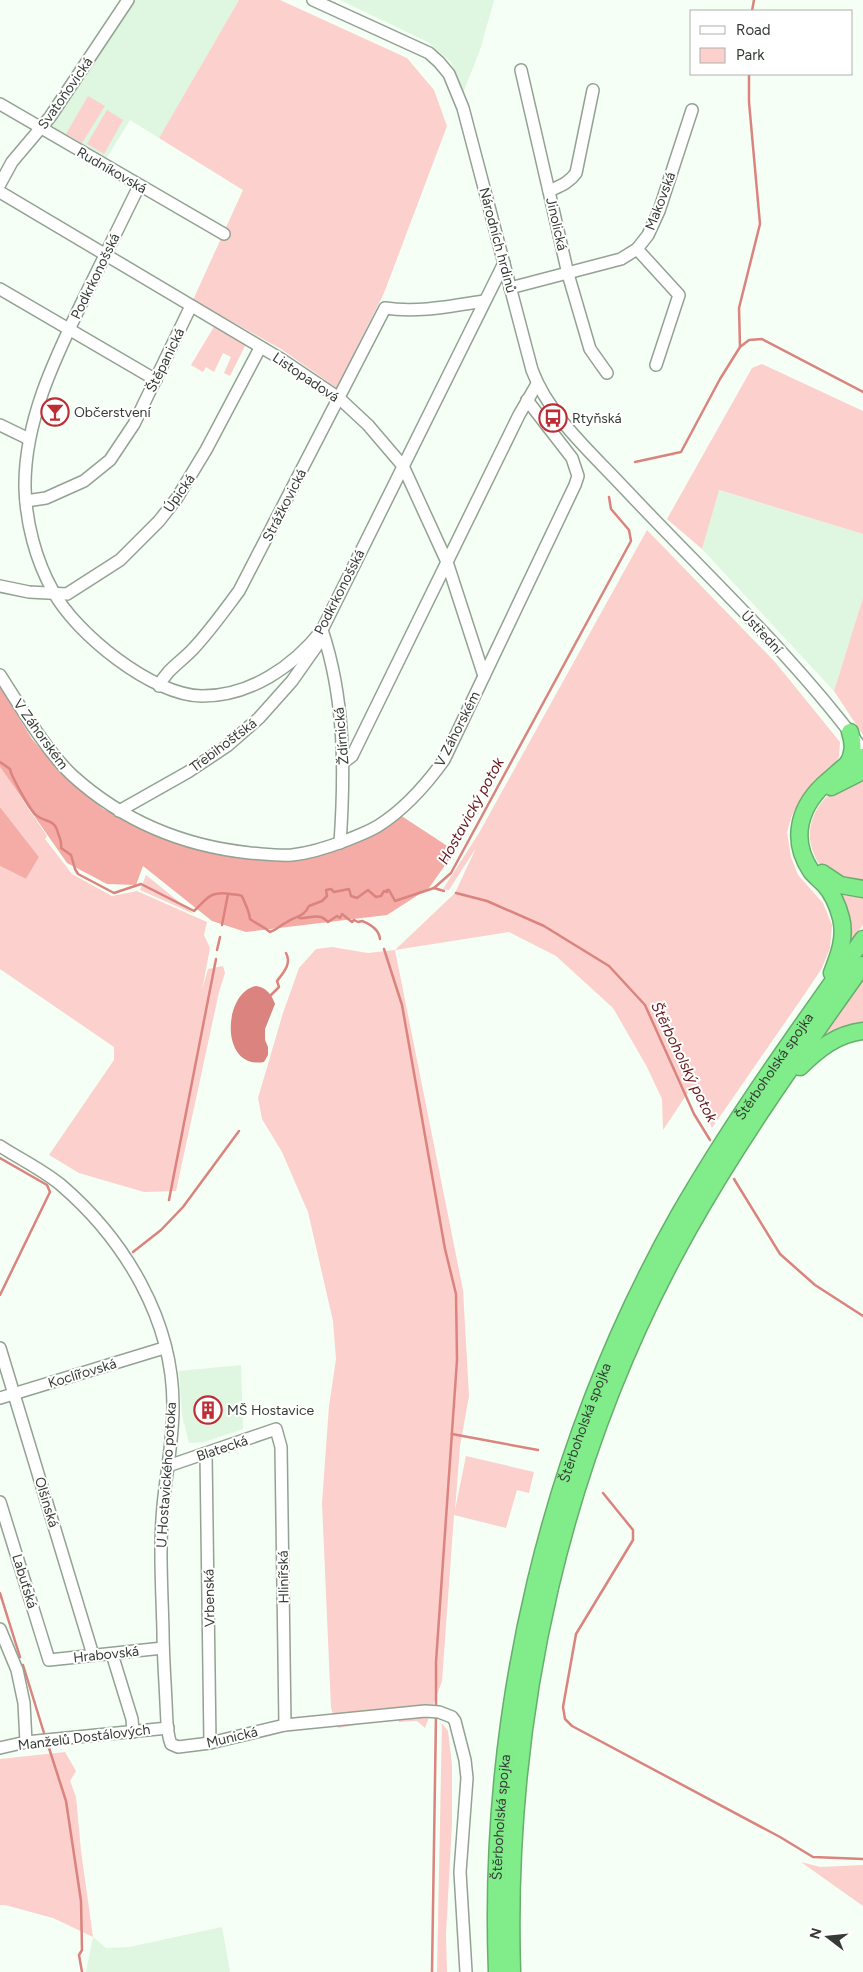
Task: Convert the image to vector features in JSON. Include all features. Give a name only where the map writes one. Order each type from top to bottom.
[{"type":"highway","points":[[850,732],[857,772]]},
{"type":"highway","points":[[857,772],[858,758],[863,757]]},
{"type":"highway","points":[[857,772],[831,787],[819,798],[808,819],[805,834],[806,844],[812,860],[825,877],[840,885],[863,889]]},
{"type":"highway","points":[[816,1007],[830,978],[838,955],[843,927],[833,896],[811,871],[804,859],[800,846],[800,830],[805,808],[813,796],[857,772]]},
{"type":"highway","name":"Štěrboholská spojka","points":[[497,1972],[497,1857],[504,1765],[511,1708],[535,1582],[559,1494],[574,1450],[615,1343],[639,1292],[678,1218],[724,1140],[863,939]]},
{"type":"highway","name":"Štěrboholská spojka","points":[[512,1972],[511,1869],[514,1813],[522,1735],[540,1628],[569,1515],[600,1420],[651,1301],[703,1204],[775,1091],[863,965]]},
{"type":"highway","points":[[775,1091],[808,1059],[828,1043],[847,1034],[863,1031]]},
{"type":"street","name":"Svatoňovická","points":[[0,184],[12,162],[42,128],[128,0]]},
{"type":"street","name":"Národních hrdinů","points":[[313,0],[422,48],[439,62],[449,74],[463,108],[527,354],[537,384],[546,400],[566,425],[655,521]]},
{"type":"street","name":"Jinolická","points":[[521,70],[568,274],[590,349],[606,373]]},
{"type":"street","points":[[549,191],[564,185],[576,173],[594,90]]},
{"type":"street","name":"Rudníkovská","points":[[0,104],[224,234]]},
{"type":"street","name":"Makovská","points":[[510,288],[622,259],[637,249],[648,235],[659,211],[692,110]]},
{"type":"street","name":"Podkrkonošská","points":[[139,186],[69,330],[42,395],[29,439],[26,467],[26,501],[38,558],[54,593],[73,618],[104,648],[129,668],[159,686],[174,691],[202,696],[245,688],[286,668],[308,649],[322,630],[504,263]]},
{"type":"street","name":"Listopadová","points":[[0,192],[281,359],[339,398],[368,425],[403,466],[447,562],[484,676]]},
{"type":"street","points":[[637,249],[679,295],[656,365]]},
{"type":"street","points":[[0,289],[156,380]]},
{"type":"street","name":"Strážkovická","points":[[159,686],[164,674],[192,650],[239,590],[385,308],[396,310],[429,309],[484,301]]},
{"type":"street","name":"Štěpanická","points":[[26,501],[46,498],[84,481],[110,460],[134,424],[191,306]]},
{"type":"street","name":"Úpická","points":[[54,593],[67,594],[101,574],[120,560],[160,521],[193,475],[260,348]]},
{"type":"street","points":[[344,762],[352,756],[537,384]]},
{"type":"street","name":"V Záhorském","points":[[0,675],[43,740],[71,774],[96,796],[118,810],[161,832],[228,851],[292,855],[340,843],[378,826],[417,794],[444,760],[578,476],[572,458],[528,400]]},
{"type":"street","points":[[0,425],[29,439]]},
{"type":"street","name":"Ústřední","points":[[655,521],[772,642],[850,732],[863,750]]},
{"type":"street","points":[[0,586],[29,592],[54,593]]},
{"type":"street","name":"Ždírnická","points":[[322,630],[329,652],[338,698],[344,762],[340,843]]},
{"type":"street","name":"Třebihošťská","points":[[118,810],[188,772],[227,746],[259,718],[292,681],[317,647],[322,630]]},
{"type":"street","name":"U Hostavického potoka","points":[[0,1146],[59,1184],[90,1212],[109,1234],[141,1282],[154,1313],[170,1375],[173,1407],[163,1507],[161,1554],[163,1648],[168,1728],[169,1738],[172,1744],[178,1748]]},
{"type":"street","name":"Olšinská","points":[[0,1348],[93,1655]]},
{"type":"street","name":"Koclířovská","points":[[0,1398],[164,1348]]},
{"type":"street","name":"Blatecká","points":[[168,1466],[276,1429]]},
{"type":"street","name":"Hlinířská","points":[[276,1429],[281,1447],[285,1724]]},
{"type":"street","name":"Vrbenská","points":[[206,1454],[210,1743]]},
{"type":"street","name":"Labuťská","points":[[0,1502],[49,1660]]},
{"type":"street","points":[[0,1629],[4,1650],[17,1670],[24,1703],[26,1742]]},
{"type":"street","name":"Hrabovská","points":[[49,1660],[163,1648]]},
{"type":"street","points":[[112,1654],[132,1719],[133,1732]]},
{"type":"street","name":"Munická","points":[[178,1748],[210,1743],[285,1724],[436,1712],[448,1714],[455,1721],[465,1760],[467,1778],[460,1872],[466,1972]]},
{"type":"street","name":"Manželů Dostálových","points":[[0,1748],[26,1742],[168,1728]]},
{"type":"shaded area","points":[[132,0],[239,0],[159,138],[130,120],[106,159],[49,126]]},
{"type":"shaded area","points":[[340,0],[494,0],[480,50],[463,93],[451,62],[428,42]]},
{"type":"shaded area","points":[[718,490],[863,534],[863,598],[834,691],[702,549]]},
{"type":"shaded area","points":[[0,687],[32,739],[57,768],[103,809],[162,836],[280,858],[340,846],[397,813],[455,851],[429,888],[387,915],[246,932],[212,921],[143,866],[136,885],[107,884],[67,863],[0,767]]},
{"type":"shaded area","points":[[0,807],[39,857],[26,879],[0,866]]},
{"type":"shaded area","points":[[256,986],[268,992],[275,1004],[265,1029],[268,1055],[264,1062],[249,1061],[239,1054],[233,1043],[231,1029],[232,1015],[237,1002],[245,991]]},
{"type":"shaded area","points":[[241,1365],[243,1429],[204,1442],[189,1443],[182,1415],[179,1371]]},
{"type":"shaded area","points":[[222,1927],[230,1972],[86,1972],[93,1937],[106,1948],[129,1947]]},
{"type":"green space","points":[[239,0],[280,0],[407,58],[434,90],[447,126],[384,293],[337,388],[281,349],[193,300],[243,190],[159,138]]},
{"type":"green space","points":[[88,96],[105,106],[82,143],[66,134]]},
{"type":"green space","points":[[107,110],[123,120],[104,154],[87,144]]},
{"type":"green space","points":[[215,325],[244,342],[245,346],[230,376],[224,373],[231,357],[223,353],[214,372],[206,367],[203,372],[191,365]]},
{"type":"green space","points":[[762,364],[863,411],[863,534],[719,490],[702,549],[667,519],[752,368]]},
{"type":"green space","points":[[647,530],[775,662],[840,742],[839,757],[829,772],[801,800],[792,815],[787,832],[791,857],[798,875],[823,903],[832,925],[830,948],[822,968],[712,1128],[693,1085],[663,1130],[662,1099],[647,1067],[613,1008],[556,956],[509,932],[395,950],[455,893],[476,848],[449,890],[443,889],[479,833]]},
{"type":"green space","points":[[863,598],[863,735],[834,691]]},
{"type":"green space","points":[[0,767],[47,836],[45,839],[72,874],[112,896],[137,891],[207,922],[204,935],[210,948],[202,990],[208,969],[223,966],[225,973],[219,992],[176,1191],[144,1192],[79,1173],[49,1155],[114,1060],[114,1047],[0,969],[0,866],[26,879],[39,857],[0,807]]},
{"type":"green space","points":[[863,782],[863,884],[850,881],[821,866],[816,859],[811,845],[810,833],[816,811],[831,793],[851,783]]},
{"type":"green space","points":[[146,875],[194,914],[140,890]]},
{"type":"green space","points":[[841,895],[863,897],[863,925],[852,940],[850,939],[849,914]]},
{"type":"green space","points":[[332,947],[368,953],[395,950],[463,1290],[469,1396],[460,1446],[455,1510],[466,1456],[534,1472],[529,1493],[517,1490],[506,1528],[454,1515],[442,1681],[425,1728],[417,1721],[399,1722],[398,1718],[338,1728],[331,1708],[322,1503],[329,1406],[336,1359],[333,1321],[308,1212],[282,1152],[262,1119],[258,1098],[283,1013],[299,968],[316,949]]},
{"type":"green space","points":[[863,978],[863,1022],[847,1025],[822,1036]]},
{"type":"green space","points":[[442,1723],[448,1731],[452,1765],[452,1823],[446,1934],[447,1972],[437,1972]]},
{"type":"green space","points":[[65,1752],[76,1771],[70,1781],[76,1797],[81,1851],[93,1937],[53,1918],[0,1905],[0,1759]]},
{"type":"green space","points":[[801,1862],[820,1867],[863,1865],[863,1906]]},
{"type":"waterway","points":[[752,10],[754,0]]},
{"type":"waterway","points":[[740,347],[739,308],[760,224],[749,102],[749,75]]},
{"type":"waterway","name":"Hostavický potok","points":[[635,462],[681,452],[720,379],[740,347],[749,340],[762,339],[863,392]]},
{"type":"waterway","name":"Hostavický potok","points":[[0,762],[10,769],[13,778],[35,814],[54,825],[61,840],[61,848],[71,855],[78,874],[114,893],[141,884],[194,911],[209,896],[223,893],[239,895],[242,896],[250,919],[270,932],[302,914],[309,906],[322,901],[327,896],[326,890],[331,889],[334,892],[349,889],[351,896],[357,898],[368,890],[376,897],[389,890],[395,901],[434,888],[451,873],[631,541],[629,530],[611,509],[609,497]]},
{"type":"waterway","name":"Štěrboholský potok","points":[[434,888],[444,891]]},
{"type":"waterway","name":"Štěrboholský potok","points":[[456,893],[487,901],[544,926],[609,966],[645,1005],[694,1114],[710,1140]]},
{"type":"waterway","points":[[222,925],[228,894]]},
{"type":"waterway","points":[[299,918],[318,917],[328,922],[337,916],[340,918],[342,914],[352,922],[354,920],[362,921],[371,926],[376,930],[380,939]]},
{"type":"waterway","points":[[217,950],[220,937]]},
{"type":"waterway","points":[[384,949],[402,1005],[445,1249],[456,1294],[457,1360],[436,1662],[436,1708]]},
{"type":"waterway","points":[[269,997],[279,987],[277,981],[284,972],[288,961],[286,953]]},
{"type":"waterway","points":[[169,1200],[216,959]]},
{"type":"waterway","points":[[133,1252],[161,1230],[183,1207],[239,1131]]},
{"type":"waterway","points":[[0,1158],[47,1185],[50,1192],[0,1295]]},
{"type":"waterway","name":"Štěrboholský potok","points":[[734,1179],[780,1254],[815,1285],[863,1316]]},
{"type":"waterway","points":[[452,1434],[538,1450]]},
{"type":"waterway","points":[[603,1493],[633,1530],[633,1540],[576,1634],[563,1707],[565,1719],[572,1726],[780,1837],[813,1857],[863,1859]]},
{"type":"waterway","points":[[0,1593],[20,1657]]},
{"type":"waterway","points":[[23,1665],[44,1733]]},
{"type":"waterway","points":[[432,1972],[436,1716]]},
{"type":"waterway","points":[[49,1748],[66,1801],[81,1901],[82,1950],[79,1955],[82,1972]]},
{"type":"place","name":"Občerstvení","points":[[55,412]]},
{"type":"place","name":"Rtyňská","points":[[553,418]]},
{"type":"place","name":"MŠ Hostavice","points":[[208,1410]]}]
